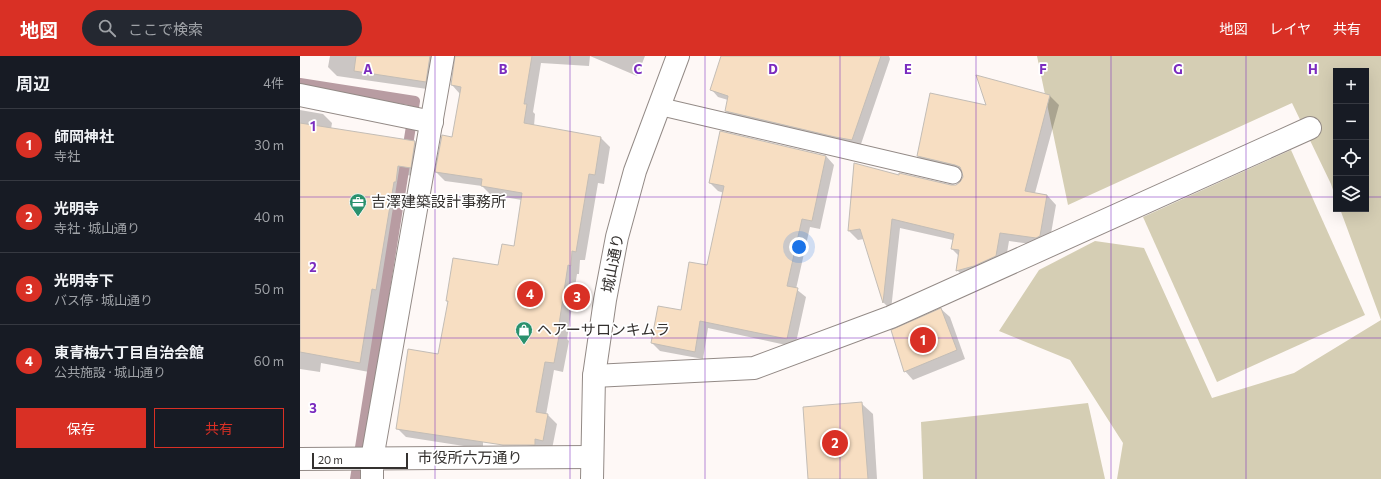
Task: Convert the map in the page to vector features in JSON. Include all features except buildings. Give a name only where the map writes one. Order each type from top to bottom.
[{"type":"street","points":[[371,465],[442,56]]},
{"type":"street","name":"城山通り","points":[[592,479],[594,376],[605,300],[617,237],[635,171],[658,106],[678,56]]},
{"type":"street","points":[[300,95],[430,122]]},
{"type":"street","points":[[594,376],[754,368],[891,317],[1310,128]]},
{"type":"street","name":"市役所六万通り","points":[[300,459],[336,459],[371,465],[592,457]]},
{"type":"lane","points":[[658,106],[953,175]]},
{"type":"shaded area","points":[[1037,56],[1381,56],[1381,320],[1341,212],[1369,212],[1369,68],[1333,68],[1333,190],[1292,103],[1068,205]]},
{"type":"shaded area","points":[[1291,150],[1365,315],[1217,382],[1143,217]]},
{"type":"shaded area","points":[[1095,241],[1144,248],[1212,398],[1294,373],[1381,320],[1381,479],[1117,479],[1123,443],[1070,360],[999,331],[1039,270]]},
{"type":"shaded area","points":[[1088,403],[1105,479],[923,479],[921,422]]},
{"type":"waterway","points":[[300,83],[415,101],[355,479]]},
{"type":"place","name":"吉澤建築設計事務所","points":[[358,217]]},
{"type":"place","name":"東青梅六丁目自治会館","points":[[530,294]]},
{"type":"place","name":"光明寺下","points":[[577,297]]},
{"type":"place","name":"師岡神社","points":[[923,340]]},
{"type":"place","name":"ヘアーサロンキムラ","points":[[524,345]]},
{"type":"place","name":"光明寺","points":[[835,443]]}]
